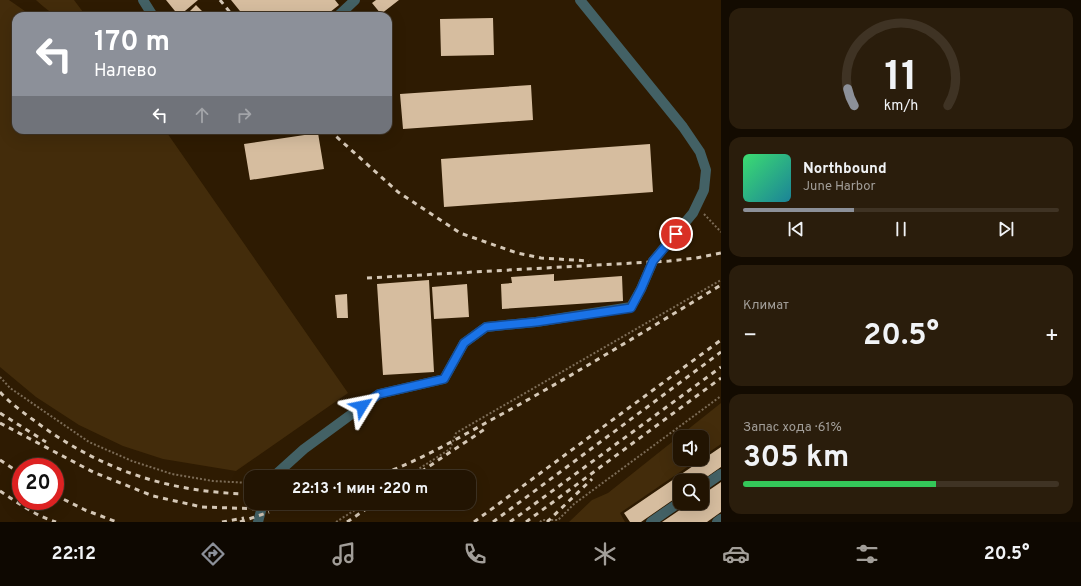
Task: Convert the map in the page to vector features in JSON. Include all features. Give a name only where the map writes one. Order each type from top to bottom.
[{"type":"lane","points":[[143,0],[150,12]]},
{"type":"lane","points":[[342,12],[355,0]]},
{"type":"lane","points":[[281,470],[304,449],[379,394],[444,379],[464,343],[486,327],[536,322],[631,308],[653,261],[693,213],[704,190],[706,170],[700,152],[683,127],[580,0]]},
{"type":"lane","points":[[709,482],[721,474]]},
{"type":"lane","points":[[651,522],[673,507]]},
{"type":"lane","points":[[258,522],[261,510]]},
{"type":"lane","points":[[717,522],[721,519]]},
{"type":"path","points":[[697,206],[721,232]]},
{"type":"path","points":[[417,470],[450,448],[456,432],[721,280]]},
{"type":"path","points":[[0,377],[10,388],[90,442],[132,461],[172,474],[213,481],[244,483]]},
{"type":"path","points":[[540,522],[542,520],[558,520],[574,504],[721,396]]},
{"type":"path","points":[[336,522],[355,510]]},
{"type":"shaded area","points":[[0,0],[9,0],[26,12],[12,12],[12,134],[168,134],[348,393],[236,471],[163,459],[123,446],[79,425],[36,397],[0,367]]},
{"type":"shaded area","points":[[36,0],[74,0],[83,12],[52,12]]},
{"type":"shaded area","points":[[721,403],[721,444],[709,452],[709,430],[687,430]]},
{"type":"shaded area","points":[[673,441],[673,466],[689,466],[677,474],[673,474],[673,477],[620,513],[625,522],[569,522],[592,500],[608,493]]},
{"type":"building","points":[[166,0],[198,0],[184,12],[176,12]]},
{"type":"building","points":[[231,0],[335,0],[339,5],[330,12],[241,12]]},
{"type":"building","points":[[376,0],[399,0],[384,12],[379,12],[372,3]]},
{"type":"building","points":[[196,5],[203,12],[189,12]]},
{"type":"building","points":[[493,18],[494,55],[441,56],[440,19]]},
{"type":"building","points":[[531,85],[533,120],[403,129],[400,94]]},
{"type":"building","points":[[318,134],[324,169],[250,180],[244,144]]},
{"type":"building","points":[[650,144],[653,192],[444,207],[441,159]]},
{"type":"building","points":[[554,274],[554,281],[622,276],[623,301],[502,309],[501,284],[512,283],[511,277]]},
{"type":"building","points":[[429,280],[434,372],[383,375],[377,284]]},
{"type":"building","points":[[467,284],[469,317],[434,319],[432,287]]},
{"type":"building","points":[[347,294],[348,318],[337,318],[335,295]]},
{"type":"building","points":[[721,447],[721,467],[709,475],[709,474],[681,474],[693,466],[709,466],[709,455]]},
{"type":"building","points":[[673,480],[673,500],[641,522],[630,522],[624,513]]},
{"type":"building","points":[[721,482],[721,512],[707,522],[662,522],[680,510],[709,510],[709,490]]},
{"type":"railway","points":[[220,0],[230,12]]},
{"type":"railway","points":[[333,134],[398,192],[460,233],[517,253],[541,258],[589,261]]},
{"type":"railway","points":[[367,278],[669,261],[721,253]]},
{"type":"railway","points":[[392,470],[434,451],[549,388],[721,285]]},
{"type":"railway","points":[[474,522],[721,340]]},
{"type":"railway","points":[[493,522],[721,352]]},
{"type":"railway","points":[[510,522],[721,367]]},
{"type":"railway","points":[[526,522],[721,378]]},
{"type":"railway","points":[[0,392],[26,415],[67,443],[116,468],[168,484],[222,493],[244,494]]},
{"type":"railway","points":[[0,413],[46,442]]},
{"type":"railway","points":[[0,423],[93,472],[153,496],[202,507],[244,508]]},
{"type":"railway","points":[[424,470],[485,429]]},
{"type":"railway","points":[[0,460],[12,468]]},
{"type":"railway","points":[[547,522],[592,479]]},
{"type":"railway","points":[[0,491],[34,513],[56,522]]},
{"type":"railway","points":[[64,500],[85,510],[117,522]]},
{"type":"railway","points":[[347,522],[365,510]]},
{"type":"railway","points":[[240,522],[269,512]]},
{"type":"railway","points":[[222,522],[244,518]]},
{"type":"route","points":[[362,406],[379,394],[444,379],[464,343],[486,327],[536,322],[631,308],[653,261],[676,234]]}]
